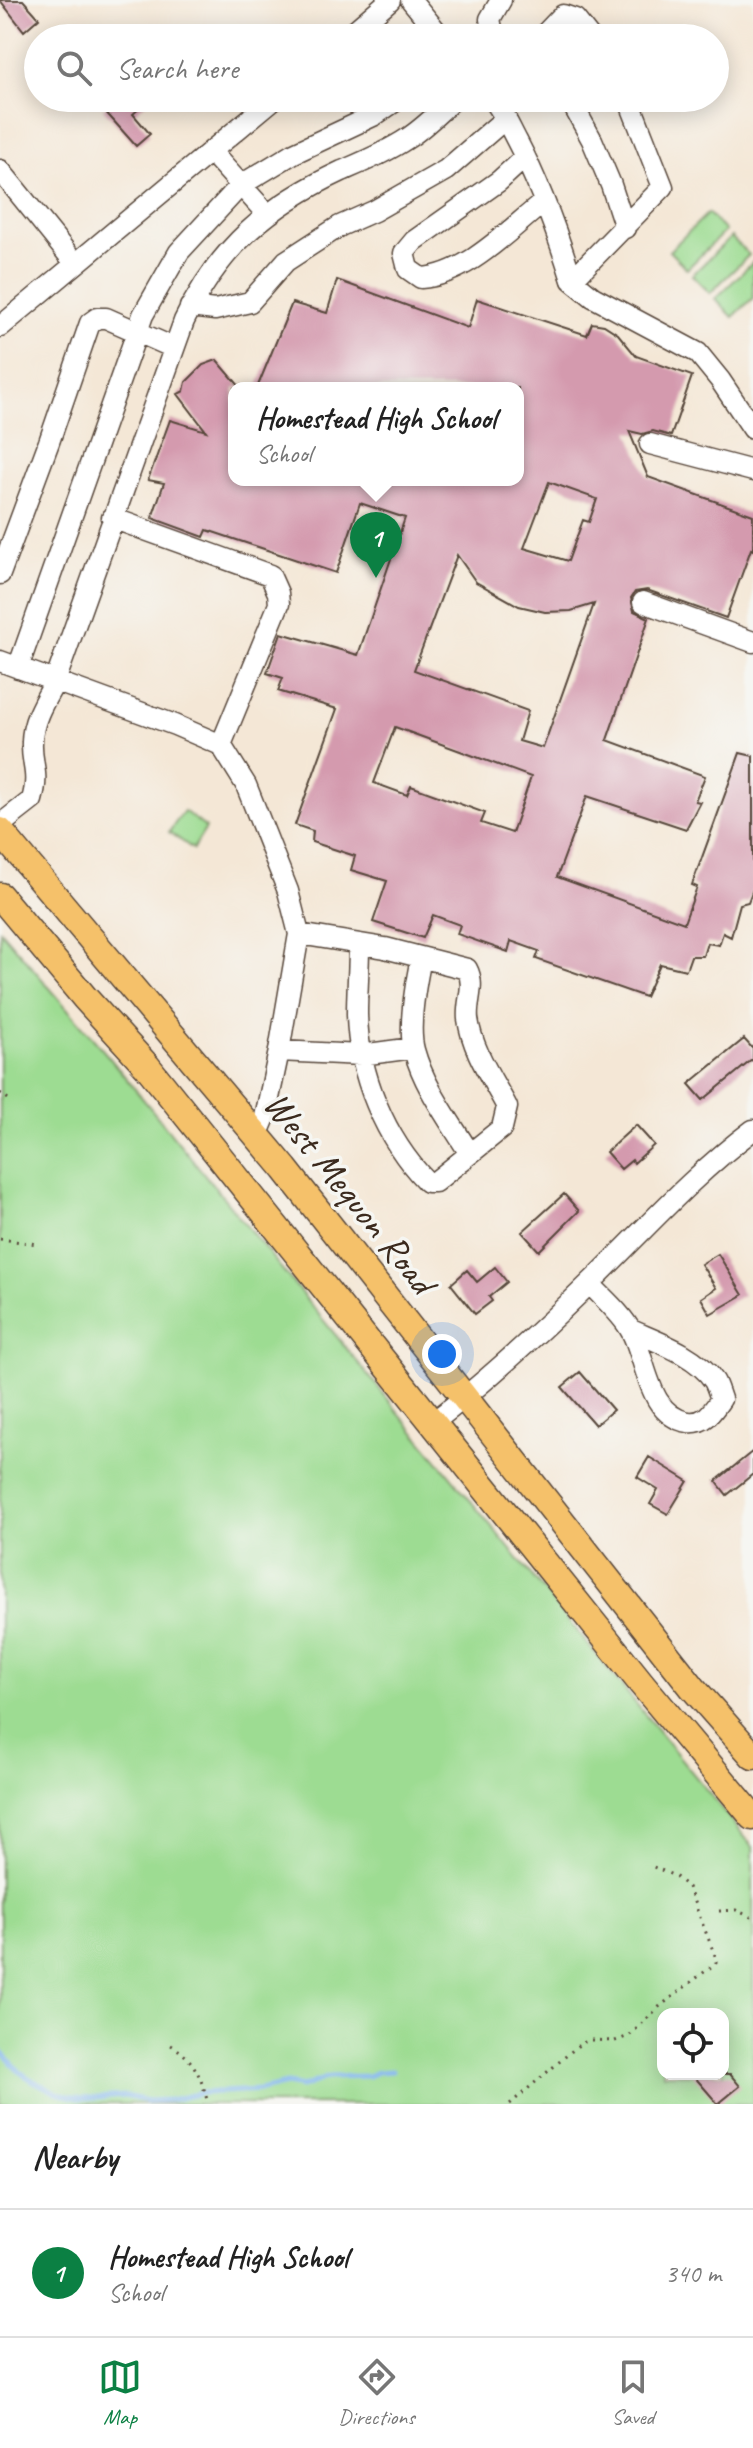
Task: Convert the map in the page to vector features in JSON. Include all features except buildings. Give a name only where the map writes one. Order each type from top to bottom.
[{"type":"main road","name":"West Mequon Road","points":[[0,831],[257,1136],[693,1688],[753,1756]]},
{"type":"main road","name":"West Mequon Road","points":[[0,896],[85,998],[147,1066],[642,1684],[753,1817]]},
{"type":"street","points":[[362,24],[390,0]]},
{"type":"street","points":[[411,0],[431,24]]},
{"type":"street","points":[[491,24],[490,19],[501,0]]},
{"type":"street","points":[[554,24],[563,15],[575,19],[579,24]]},
{"type":"street","points":[[0,327],[258,112]]},
{"type":"street","points":[[257,1136],[265,1117],[279,1051],[299,934],[288,891],[246,785],[221,745],[9,665],[143,315],[179,252],[241,185],[294,153],[379,112]]},
{"type":"street","points":[[0,825],[32,800],[37,771],[32,742],[38,713],[55,682],[174,348],[201,286],[223,256],[267,214],[304,191],[411,137],[439,112]]},
{"type":"street","points":[[190,307],[215,310],[250,302],[286,261],[340,226],[388,204],[446,170],[498,112]]},
{"type":"street","points":[[506,112],[544,202],[572,280],[593,297],[698,353],[753,429]]},
{"type":"street","points":[[577,112],[611,185],[625,228]]},
{"type":"street","points":[[572,280],[663,187],[634,112]]},
{"type":"street","points":[[211,152],[267,214]]},
{"type":"street","points":[[525,157],[499,181],[414,241],[404,253],[408,269],[421,278],[437,277],[467,262],[544,202]]},
{"type":"street","points":[[0,170],[75,263]]},
{"type":"street","points":[[0,574],[90,323],[97,318],[106,318],[174,348]]},
{"type":"street","points":[[650,444],[753,471]]},
{"type":"street","points":[[112,518],[270,575],[279,604],[221,745]]},
{"type":"street","points":[[643,602],[753,642]]},
{"type":"street","points":[[299,934],[385,948],[467,969],[472,978],[468,1017],[475,1042],[507,1107],[502,1128],[435,1182],[427,1182],[406,1161],[384,1122],[361,1055],[357,1015],[359,945]]},
{"type":"street","points":[[421,958],[414,993],[413,1048],[427,1083],[470,1154]]},
{"type":"street","points":[[279,1051],[361,1055],[413,1048]]},
{"type":"street","points":[[432,1423],[466,1397],[590,1284],[711,1162],[753,1130]]},
{"type":"street","points":[[590,1284],[631,1330],[683,1356],[714,1381],[721,1399],[710,1417],[695,1423],[676,1420],[648,1380],[631,1330]]},
{"type":"path","points":[[0,1093],[11,1101]]},
{"type":"path","points":[[0,1239],[37,1244]]},
{"type":"path","points":[[510,2104],[580,2044],[590,2040],[615,2041],[629,2036],[659,2007],[716,1963],[688,1887],[675,1876],[651,1866]]},
{"type":"path","points":[[719,1911],[736,1910],[753,1918]]},
{"type":"path","points":[[171,2045],[183,2052],[198,2070],[207,2102]]},
{"type":"green space","points":[[708,213],[725,231],[687,269],[669,251]]},
{"type":"green space","points":[[731,237],[749,255],[710,293],[692,275]]},
{"type":"green space","points":[[753,262],[753,298],[733,317],[715,299]]},
{"type":"green space","points":[[184,811],[206,828],[193,849],[169,832]]},
{"type":"green space","points":[[0,930],[108,1056],[753,1847],[753,2104],[0,2104]]},
{"type":"waterway","points":[[0,2049],[20,2072],[32,2080],[57,2093],[82,2099],[125,2096],[147,2101],[170,2100],[202,2093],[261,2090],[287,2084],[302,2087],[329,2077],[368,2076],[392,2071]]},
{"type":"place","name":"Homestead High School","points":[[376,578]]}]
